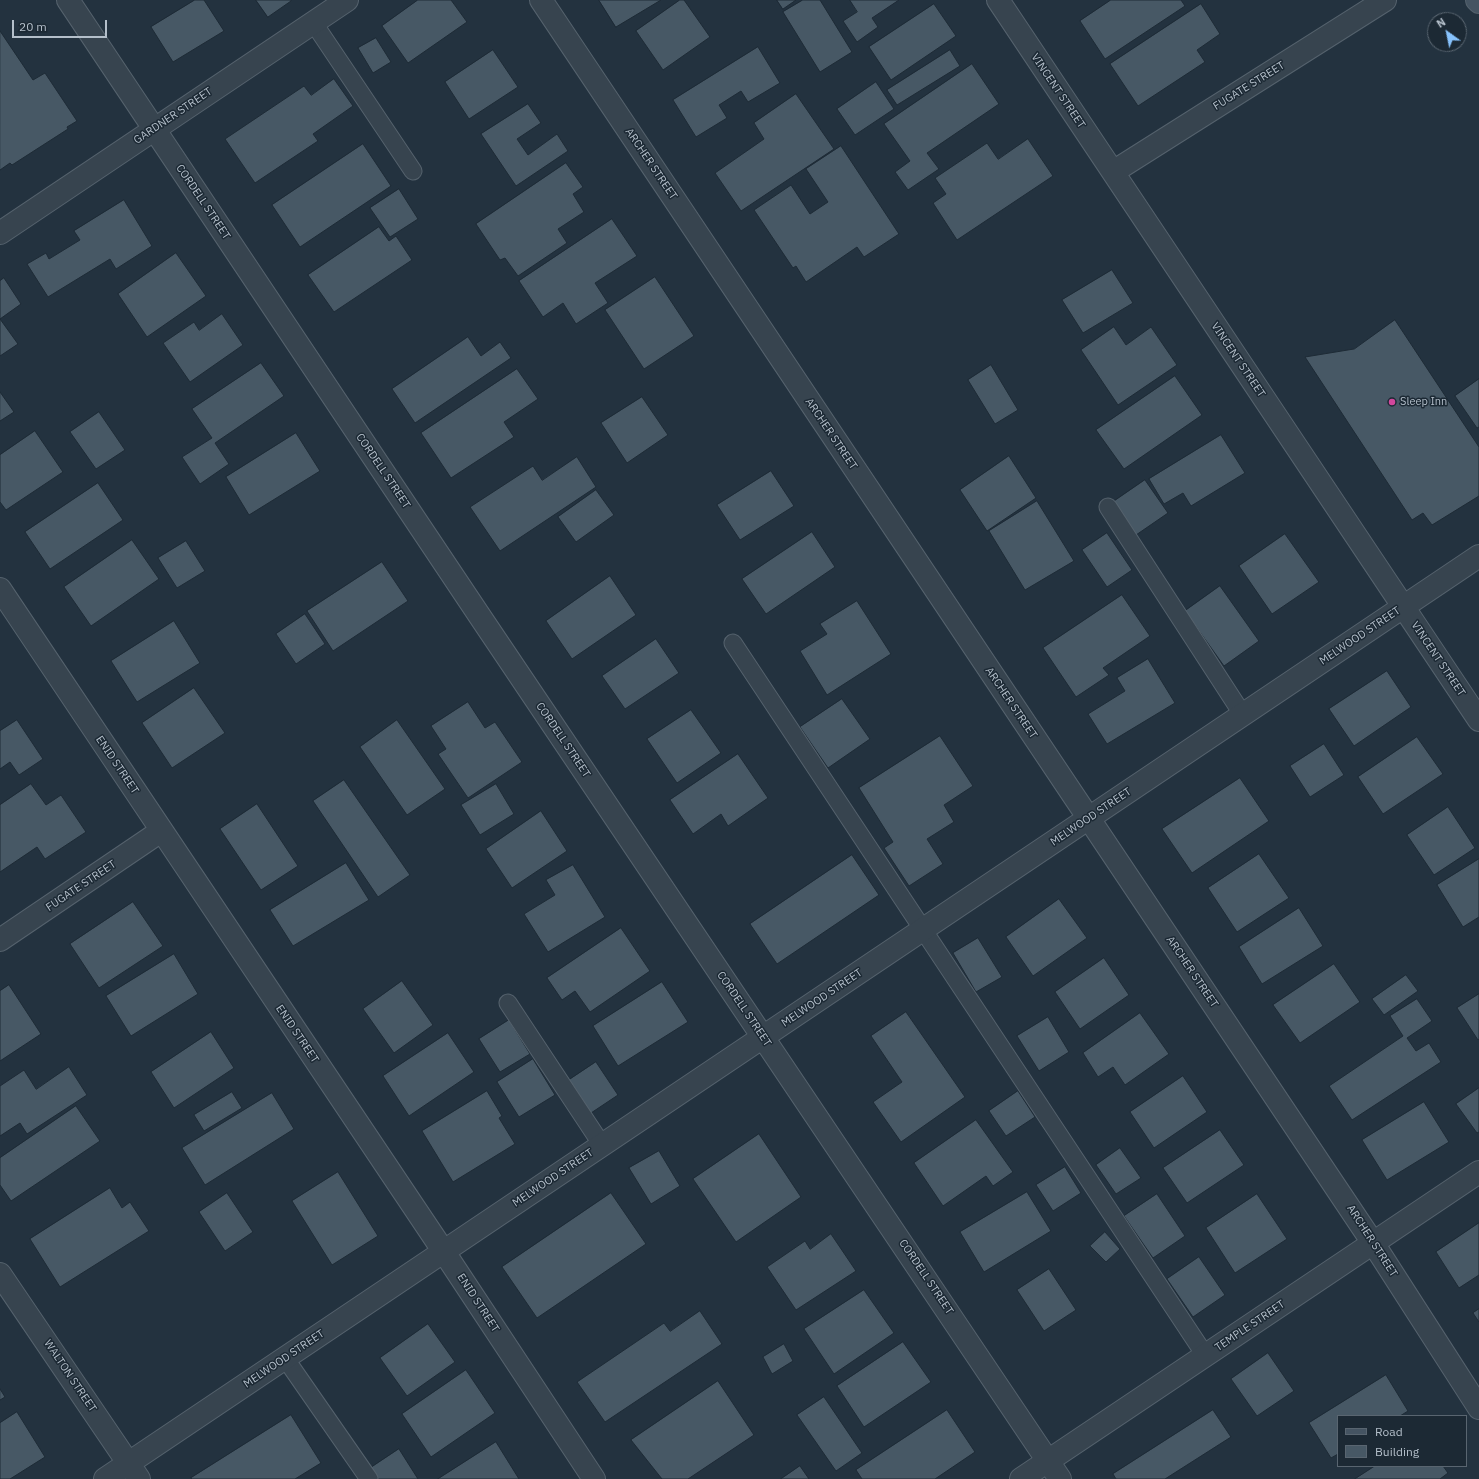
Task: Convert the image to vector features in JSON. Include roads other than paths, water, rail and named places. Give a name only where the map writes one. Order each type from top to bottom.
[{"type":"street","name":"CORDELL STREET","points":[[68,0],[479,616],[1060,1479]]},
{"type":"street","name":"GARDNER STREET","points":[[0,233],[347,0]]},
{"type":"street","name":"ARCHER STREET","points":[[541,0],[1373,1243],[1479,1408]]},
{"type":"street","name":"VINCENT STREET","points":[[998,0],[1479,720]]},
{"type":"street","name":"FUGATE STREET","points":[[1113,172],[1385,0]]},
{"type":"street","name":"MELWOOD STREET","points":[[105,1479],[134,1471],[285,1358],[1479,556]]},
{"type":"street","name":"ENID STREET","points":[[0,589],[444,1252],[594,1479]]},
{"type":"street","name":"FUGATE STREET","points":[[0,940],[161,831]]},
{"type":"street","name":"TEMPLE STREET","points":[[1020,1479],[1479,1172]]},
{"type":"street","name":"WALTON STREET","points":[[0,1274],[134,1471]]},
{"type":"lane","points":[[313,22],[413,171]]},
{"type":"lane","points":[[1108,507],[1243,715]]},
{"type":"lane","points":[[733,643],[1205,1355]]},
{"type":"lane","points":[[508,1003],[602,1145]]},
{"type":"lane","points":[[285,1358],[370,1479]]},
{"type":"place","name":"Sleep Inn","points":[[1392,402]]}]
